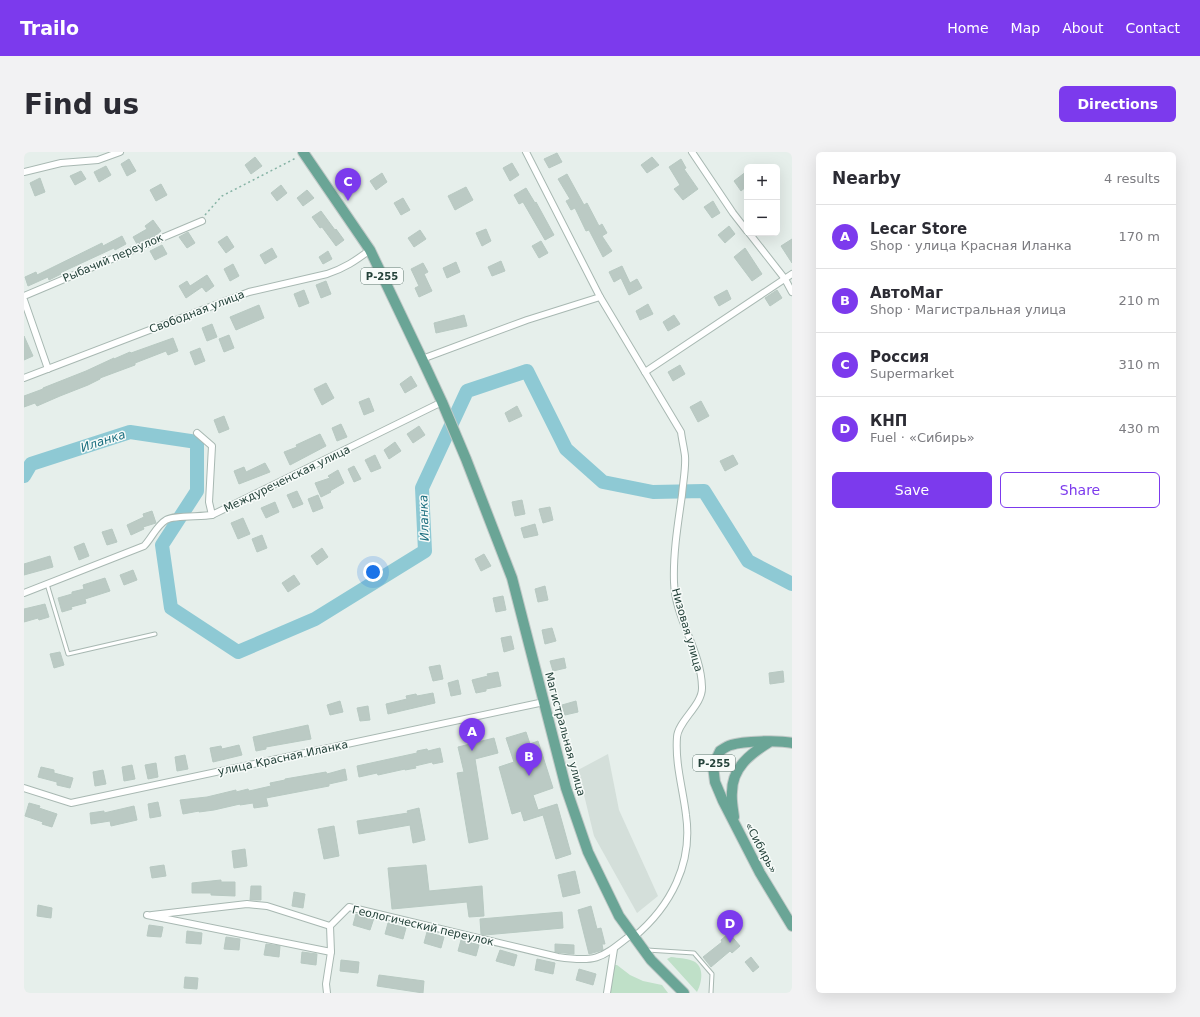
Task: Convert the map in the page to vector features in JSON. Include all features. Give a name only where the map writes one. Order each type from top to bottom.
[{"type":"main road","name":"Р-255","points":[[304,153],[370,250],[444,406]]},
{"type":"main road","name":"Магистральная улица","points":[[444,406],[466,458],[512,578],[566,788],[588,852],[619,916],[651,960],[684,993]]},
{"type":"main road","name":"«Сибирь»","points":[[792,743],[784,741],[732,745],[720,751],[713,766],[716,782],[723,801],[760,873],[792,926]]},
{"type":"main road","name":"«Сибирь»","points":[[735,824],[732,791],[734,778],[742,763],[754,752],[770,742]]},
{"type":"street","points":[[24,172],[56,164],[98,160],[120,152]]},
{"type":"street","name":"Низовая улица","points":[[526,152],[600,297],[680,432],[685,456],[684,479],[675,549],[674,583],[679,608],[700,664],[702,689],[695,707],[685,720],[677,735],[676,762],[687,817],[688,841],[684,862],[676,885],[666,902],[648,925],[633,936]]},
{"type":"street","points":[[692,152],[744,227]]},
{"type":"street","name":"Рыбачий переулок","points":[[24,296],[202,221]]},
{"type":"street","points":[[751,236],[785,279],[792,292]]},
{"type":"street","name":"Свободная улица","points":[[24,378],[249,292],[340,270],[370,250]]},
{"type":"street","points":[[645,372],[792,274]]},
{"type":"street","points":[[422,359],[527,320],[600,297]]},
{"type":"street","points":[[24,300],[48,369]]},
{"type":"street","name":"Междуреченская улица","points":[[197,433],[212,446],[209,502],[212,516],[444,406]]},
{"type":"street","points":[[24,593],[144,546],[160,525],[166,520],[174,517],[212,516]]},
{"type":"street","name":"улица Красная Иланка","points":[[24,788],[71,804],[544,702]]},
{"type":"street","points":[[327,993],[326,984],[331,952],[330,926],[267,906],[247,904],[147,915],[331,952]]},
{"type":"street","name":"Геологический переулок","points":[[330,926],[348,907],[558,957],[589,960],[598,958],[633,936]]},
{"type":"street","points":[[607,993],[614,948]]},
{"type":"lane","points":[[47,584],[68,654],[155,634]]},
{"type":"lane","points":[[643,950],[694,953],[712,974],[711,993]]},
{"type":"path","points":[[202,221],[209,209],[222,196],[304,153]]},
{"type":"shaded area","points":[[608,754],[619,810],[658,896],[637,913],[594,836],[578,770]]},
{"type":"green space","points":[[671,957],[690,960],[697,963],[701,971],[701,980],[697,992],[667,959]]},
{"type":"green space","points":[[614,965],[617,965],[630,975],[643,981],[662,985],[668,993],[609,993]]},
{"type":"building","points":[[557,153],[562,162],[549,168],[544,159]]},
{"type":"building","points":[[255,157],[262,166],[251,174],[245,165]]},
{"type":"building","points":[[652,157],[659,165],[647,173],[641,165]]},
{"type":"building","points":[[129,159],[136,171],[127,176],[121,164]]},
{"type":"building","points":[[681,159],[686,168],[684,169],[698,189],[683,200],[674,189],[680,185],[669,167]]},
{"type":"building","points":[[512,163],[519,175],[510,181],[503,168]]},
{"type":"building","points":[[106,166],[111,175],[99,182],[94,172]]},
{"type":"building","points":[[81,171],[86,179],[75,185],[70,176]]},
{"type":"building","points":[[382,173],[387,182],[376,190],[370,181]]},
{"type":"building","points":[[744,173],[744,188],[741,191],[734,181]]},
{"type":"building","points":[[567,174],[584,205],[587,203],[599,226],[602,224],[607,233],[602,236],[612,251],[603,257],[589,230],[586,231],[575,208],[571,210],[566,201],[570,199],[558,179]]},
{"type":"building","points":[[40,178],[45,192],[35,196],[30,183]]},
{"type":"building","points":[[161,184],[167,195],[156,201],[150,190]]},
{"type":"building","points":[[281,185],[287,193],[277,201],[271,193]]},
{"type":"building","points":[[466,187],[473,200],[455,210],[448,196]]},
{"type":"building","points":[[526,188],[535,203],[536,202],[554,235],[545,240],[523,202],[519,204],[514,195]]},
{"type":"building","points":[[307,190],[314,198],[303,206],[297,198]]},
{"type":"building","points":[[403,198],[410,210],[401,215],[394,203]]},
{"type":"building","points":[[713,201],[720,213],[712,218],[704,207]]},
{"type":"building","points":[[321,211],[344,240],[336,246],[322,227],[320,228],[312,217]]},
{"type":"building","points":[[153,220],[161,231],[155,236],[137,244],[133,237],[147,229],[145,226]]},
{"type":"building","points":[[729,226],[735,234],[725,243],[718,235]]},
{"type":"building","points":[[486,229],[491,241],[482,246],[476,233]]},
{"type":"building","points":[[420,230],[426,239],[414,247],[408,238]]},
{"type":"building","points":[[188,232],[195,243],[187,248],[179,237]]},
{"type":"building","points":[[122,236],[126,244],[115,250],[114,248],[60,273],[61,274],[49,280],[48,277],[28,286],[25,277],[36,272],[37,275],[102,243],[103,246]]},
{"type":"building","points":[[227,236],[234,247],[226,253],[218,242]]},
{"type":"building","points":[[792,239],[792,263],[781,246]]},
{"type":"building","points":[[541,241],[548,253],[539,258],[532,246]]},
{"type":"building","points":[[162,245],[167,254],[155,260],[150,251]]},
{"type":"building","points":[[272,248],[277,257],[265,264],[260,255]]},
{"type":"building","points":[[745,248],[762,274],[752,281],[734,257]]},
{"type":"building","points":[[328,251],[332,259],[323,264],[319,257]]},
{"type":"building","points":[[501,261],[505,271],[492,276],[488,267]]},
{"type":"building","points":[[456,262],[460,272],[447,278],[443,268]]},
{"type":"building","points":[[423,263],[428,272],[424,274],[432,291],[419,297],[415,288],[419,286],[411,269]]},
{"type":"building","points":[[233,264],[239,276],[230,281],[224,269]]},
{"type":"building","points":[[622,266],[630,283],[637,279],[642,288],[629,295],[621,278],[614,282],[609,272]]},
{"type":"building","points":[[207,275],[214,286],[206,292],[202,287],[186,298],[179,286],[187,281],[190,286]]},
{"type":"building","points":[[326,281],[331,294],[321,298],[316,285]]},
{"type":"building","points":[[304,290],[309,303],[299,307],[294,294]]},
{"type":"building","points":[[727,290],[731,299],[719,306],[714,297]]},
{"type":"building","points":[[777,290],[782,298],[770,306],[765,298]]},
{"type":"building","points":[[648,304],[653,314],[640,320],[636,311]]},
{"type":"building","points":[[259,305],[264,318],[236,330],[230,317]]},
{"type":"building","points":[[464,315],[467,326],[436,333],[434,323]]},
{"type":"building","points":[[674,315],[680,324],[668,331],[663,322]]},
{"type":"building","points":[[212,324],[217,337],[207,341],[202,328]]},
{"type":"building","points":[[229,335],[234,348],[224,352],[219,339]]},
{"type":"building","points":[[24,336],[33,356],[24,360]]},
{"type":"building","points":[[173,338],[178,351],[168,355],[166,351],[37,406],[35,403],[24,407],[24,396],[114,358]]},
{"type":"building","points":[[200,348],[205,361],[195,365],[190,352]]},
{"type":"building","points":[[680,365],[685,374],[673,381],[668,372]]},
{"type":"building","points":[[411,376],[417,386],[405,393],[400,384]]},
{"type":"building","points":[[326,383],[334,398],[322,405],[314,389]]},
{"type":"building","points":[[369,398],[374,411],[364,415],[359,402]]},
{"type":"building","points":[[701,401],[709,416],[698,422],[690,407]]},
{"type":"building","points":[[517,406],[522,416],[509,422],[505,413]]},
{"type":"building","points":[[224,416],[229,429],[219,433],[214,420]]},
{"type":"building","points":[[341,424],[347,437],[337,441],[332,428]]},
{"type":"building","points":[[419,426],[425,435],[413,443],[407,434]]},
{"type":"building","points":[[320,434],[326,446],[290,465],[284,452],[297,447],[296,445]]},
{"type":"building","points":[[395,442],[401,451],[389,459],[384,450]]},
{"type":"building","points":[[375,455],[381,468],[371,472],[365,460]]},
{"type":"building","points":[[733,455],[738,464],[725,471],[720,461]]},
{"type":"building","points":[[265,463],[270,472],[239,484],[234,471],[244,467],[246,472]]},
{"type":"building","points":[[354,466],[361,479],[354,482],[348,469]]},
{"type":"building","points":[[338,470],[344,483],[321,497],[315,483],[330,478],[328,476]]},
{"type":"building","points":[[297,491],[303,504],[293,508],[287,495]]},
{"type":"building","points":[[318,495],[323,508],[313,512],[308,499]]},
{"type":"building","points":[[522,500],[525,514],[515,516],[512,502]]},
{"type":"building","points":[[275,502],[279,512],[266,518],[261,508]]},
{"type":"building","points":[[550,507],[553,520],[543,523],[539,509]]},
{"type":"building","points":[[152,511],[156,523],[143,527],[144,529],[131,535],[127,525],[144,517],[143,514]]},
{"type":"building","points":[[243,518],[250,534],[238,539],[231,523]]},
{"type":"building","points":[[535,524],[538,535],[524,538],[521,528]]},
{"type":"building","points":[[112,529],[117,542],[107,545],[102,532]]},
{"type":"building","points":[[262,535],[267,548],[257,552],[252,539]]},
{"type":"building","points":[[84,543],[89,556],[79,560],[74,547]]},
{"type":"building","points":[[322,548],[328,557],[317,565],[311,556]]},
{"type":"building","points":[[484,554],[491,566],[481,571],[475,559]]},
{"type":"building","points":[[50,556],[53,567],[24,575],[24,564]]},
{"type":"building","points":[[133,570],[137,580],[124,585],[120,575]]},
{"type":"building","points":[[294,575],[300,584],[288,592],[282,583]]},
{"type":"building","points":[[105,578],[110,591],[85,599],[86,603],[71,607],[72,609],[62,612],[58,598],[84,589],[83,585]]},
{"type":"building","points":[[545,586],[548,600],[538,602],[535,589]]},
{"type":"building","points":[[503,596],[506,610],[496,612],[493,598]]},
{"type":"building","points":[[45,604],[49,617],[24,622],[24,609]]},
{"type":"building","points":[[552,628],[556,641],[545,644],[542,630]]},
{"type":"building","points":[[511,636],[514,649],[504,652],[501,638]]},
{"type":"building","points":[[60,652],[64,665],[54,668],[50,654]]},
{"type":"building","points":[[564,658],[566,668],[553,671],[550,661]]},
{"type":"building","points":[[440,665],[443,679],[433,681],[429,667]]},
{"type":"building","points":[[783,671],[784,682],[770,684],[769,673]]},
{"type":"building","points":[[498,672],[501,686],[476,693],[472,680],[488,676],[487,674]]},
{"type":"building","points":[[458,680],[461,694],[451,696],[448,683]]},
{"type":"building","points":[[433,693],[435,703],[388,714],[386,704],[407,699],[406,696],[416,694],[417,696]]},
{"type":"building","points":[[340,701],[343,712],[330,715],[327,705]]},
{"type":"building","points":[[576,701],[578,712],[565,715],[562,705]]},
{"type":"building","points":[[368,706],[370,720],[360,721],[357,708]]},
{"type":"building","points":[[308,725],[311,739],[266,747],[266,749],[256,751],[253,737]]},
{"type":"building","points":[[526,732],[530,744],[538,741],[553,788],[533,795],[538,810],[557,804],[571,854],[556,859],[543,815],[524,821],[521,811],[512,814],[499,767],[514,762],[506,738]]},
{"type":"building","points":[[494,738],[498,753],[475,759],[488,839],[469,843],[457,773],[464,772],[458,747]]},
{"type":"building","points":[[239,745],[242,755],[213,762],[210,748],[221,746],[222,749]]},
{"type":"building","points":[[440,748],[443,762],[433,764],[432,762],[415,766],[416,768],[359,777],[357,766],[417,753],[417,751],[427,749],[428,751]]},
{"type":"building","points":[[185,755],[188,769],[177,771],[175,757]]},
{"type":"building","points":[[156,763],[158,777],[148,779],[145,765]]},
{"type":"building","points":[[132,765],[135,779],[124,781],[122,767]]},
{"type":"building","points":[[41,767],[54,770],[54,773],[73,778],[70,788],[57,785],[57,782],[38,777]]},
{"type":"building","points":[[345,769],[347,780],[329,784],[329,786],[266,798],[268,806],[254,808],[253,803],[240,804],[214,810],[183,814],[180,800],[207,797],[236,790],[236,792],[248,789],[249,791],[271,786],[270,783],[285,779],[326,772],[327,774]]},
{"type":"building","points":[[103,770],[106,784],[95,786],[93,772]]},
{"type":"building","points":[[158,802],[161,816],[150,818],[148,804]]},
{"type":"building","points":[[29,803],[40,806],[39,808],[57,814],[52,827],[42,824],[43,822],[25,816]]},
{"type":"building","points":[[134,806],[137,820],[111,826],[110,821],[91,824],[90,813],[104,811],[104,813]]},
{"type":"building","points":[[419,808],[425,840],[413,843],[410,825],[359,834],[357,821],[408,813],[407,811]]},
{"type":"building","points":[[334,826],[339,856],[324,859],[318,829]]},
{"type":"building","points":[[245,849],[247,866],[234,868],[232,851]]},
{"type":"building","points":[[164,865],[166,876],[152,878],[150,867]]},
{"type":"building","points":[[426,865],[429,891],[482,886],[484,916],[469,917],[467,902],[392,909],[388,868]]},
{"type":"building","points":[[575,871],[580,893],[563,897],[558,875]]},
{"type":"building","points":[[221,880],[221,882],[235,882],[235,896],[211,895],[211,893],[192,893],[192,883]]},
{"type":"building","points":[[251,886],[261,886],[261,900],[250,900]]},
{"type":"building","points":[[294,892],[305,894],[303,908],[292,906]]},
{"type":"building","points":[[38,905],[52,908],[51,918],[37,916]]},
{"type":"building","points":[[591,906],[597,929],[601,928],[605,944],[602,944],[603,950],[589,954],[578,910]]},
{"type":"building","points":[[562,912],[563,928],[485,935],[481,934],[480,919]]},
{"type":"building","points":[[356,914],[374,918],[370,930],[353,925]]},
{"type":"building","points":[[388,923],[406,928],[403,939],[385,934]]},
{"type":"building","points":[[149,925],[163,927],[161,937],[147,936]]},
{"type":"building","points":[[187,931],[202,933],[201,944],[186,943]]},
{"type":"building","points":[[427,932],[444,937],[441,948],[424,943]]},
{"type":"building","points":[[729,933],[740,946],[732,953],[730,951],[711,967],[703,957],[722,942],[721,940]]},
{"type":"building","points":[[226,937],[240,939],[239,950],[224,949]]},
{"type":"building","points":[[461,940],[479,945],[476,956],[458,951]]},
{"type":"building","points":[[266,944],[280,946],[279,957],[264,955]]},
{"type":"building","points":[[555,944],[574,945],[574,954],[555,952]]},
{"type":"building","points":[[500,950],[517,955],[514,966],[496,961]]},
{"type":"building","points":[[302,952],[317,954],[316,965],[301,963]]},
{"type":"building","points":[[751,957],[759,967],[753,972],[745,962]]},
{"type":"building","points":[[537,959],[555,963],[553,974],[535,970]]},
{"type":"building","points":[[341,960],[359,962],[358,973],[340,971]]},
{"type":"building","points":[[579,969],[596,974],[593,985],[576,980]]},
{"type":"building","points":[[379,975],[424,981],[423,993],[377,986]]},
{"type":"building","points":[[185,977],[198,978],[197,989],[184,988]]},
{"type":"waterway","name":"Иланка","points":[[24,476],[31,464],[130,432],[197,442],[197,491],[162,545],[171,608],[238,652],[315,619],[425,551],[422,488],[467,391],[527,371],[566,449],[603,482],[653,492],[704,491],[748,561],[792,584]]},
{"type":"place","name":"Россия","points":[[348,201]]},
{"type":"place","name":"Lecar Store","points":[[472,751]]},
{"type":"place","name":"АвтоМаг","points":[[529,776]]},
{"type":"place","name":"КНП","points":[[730,943]]}]
